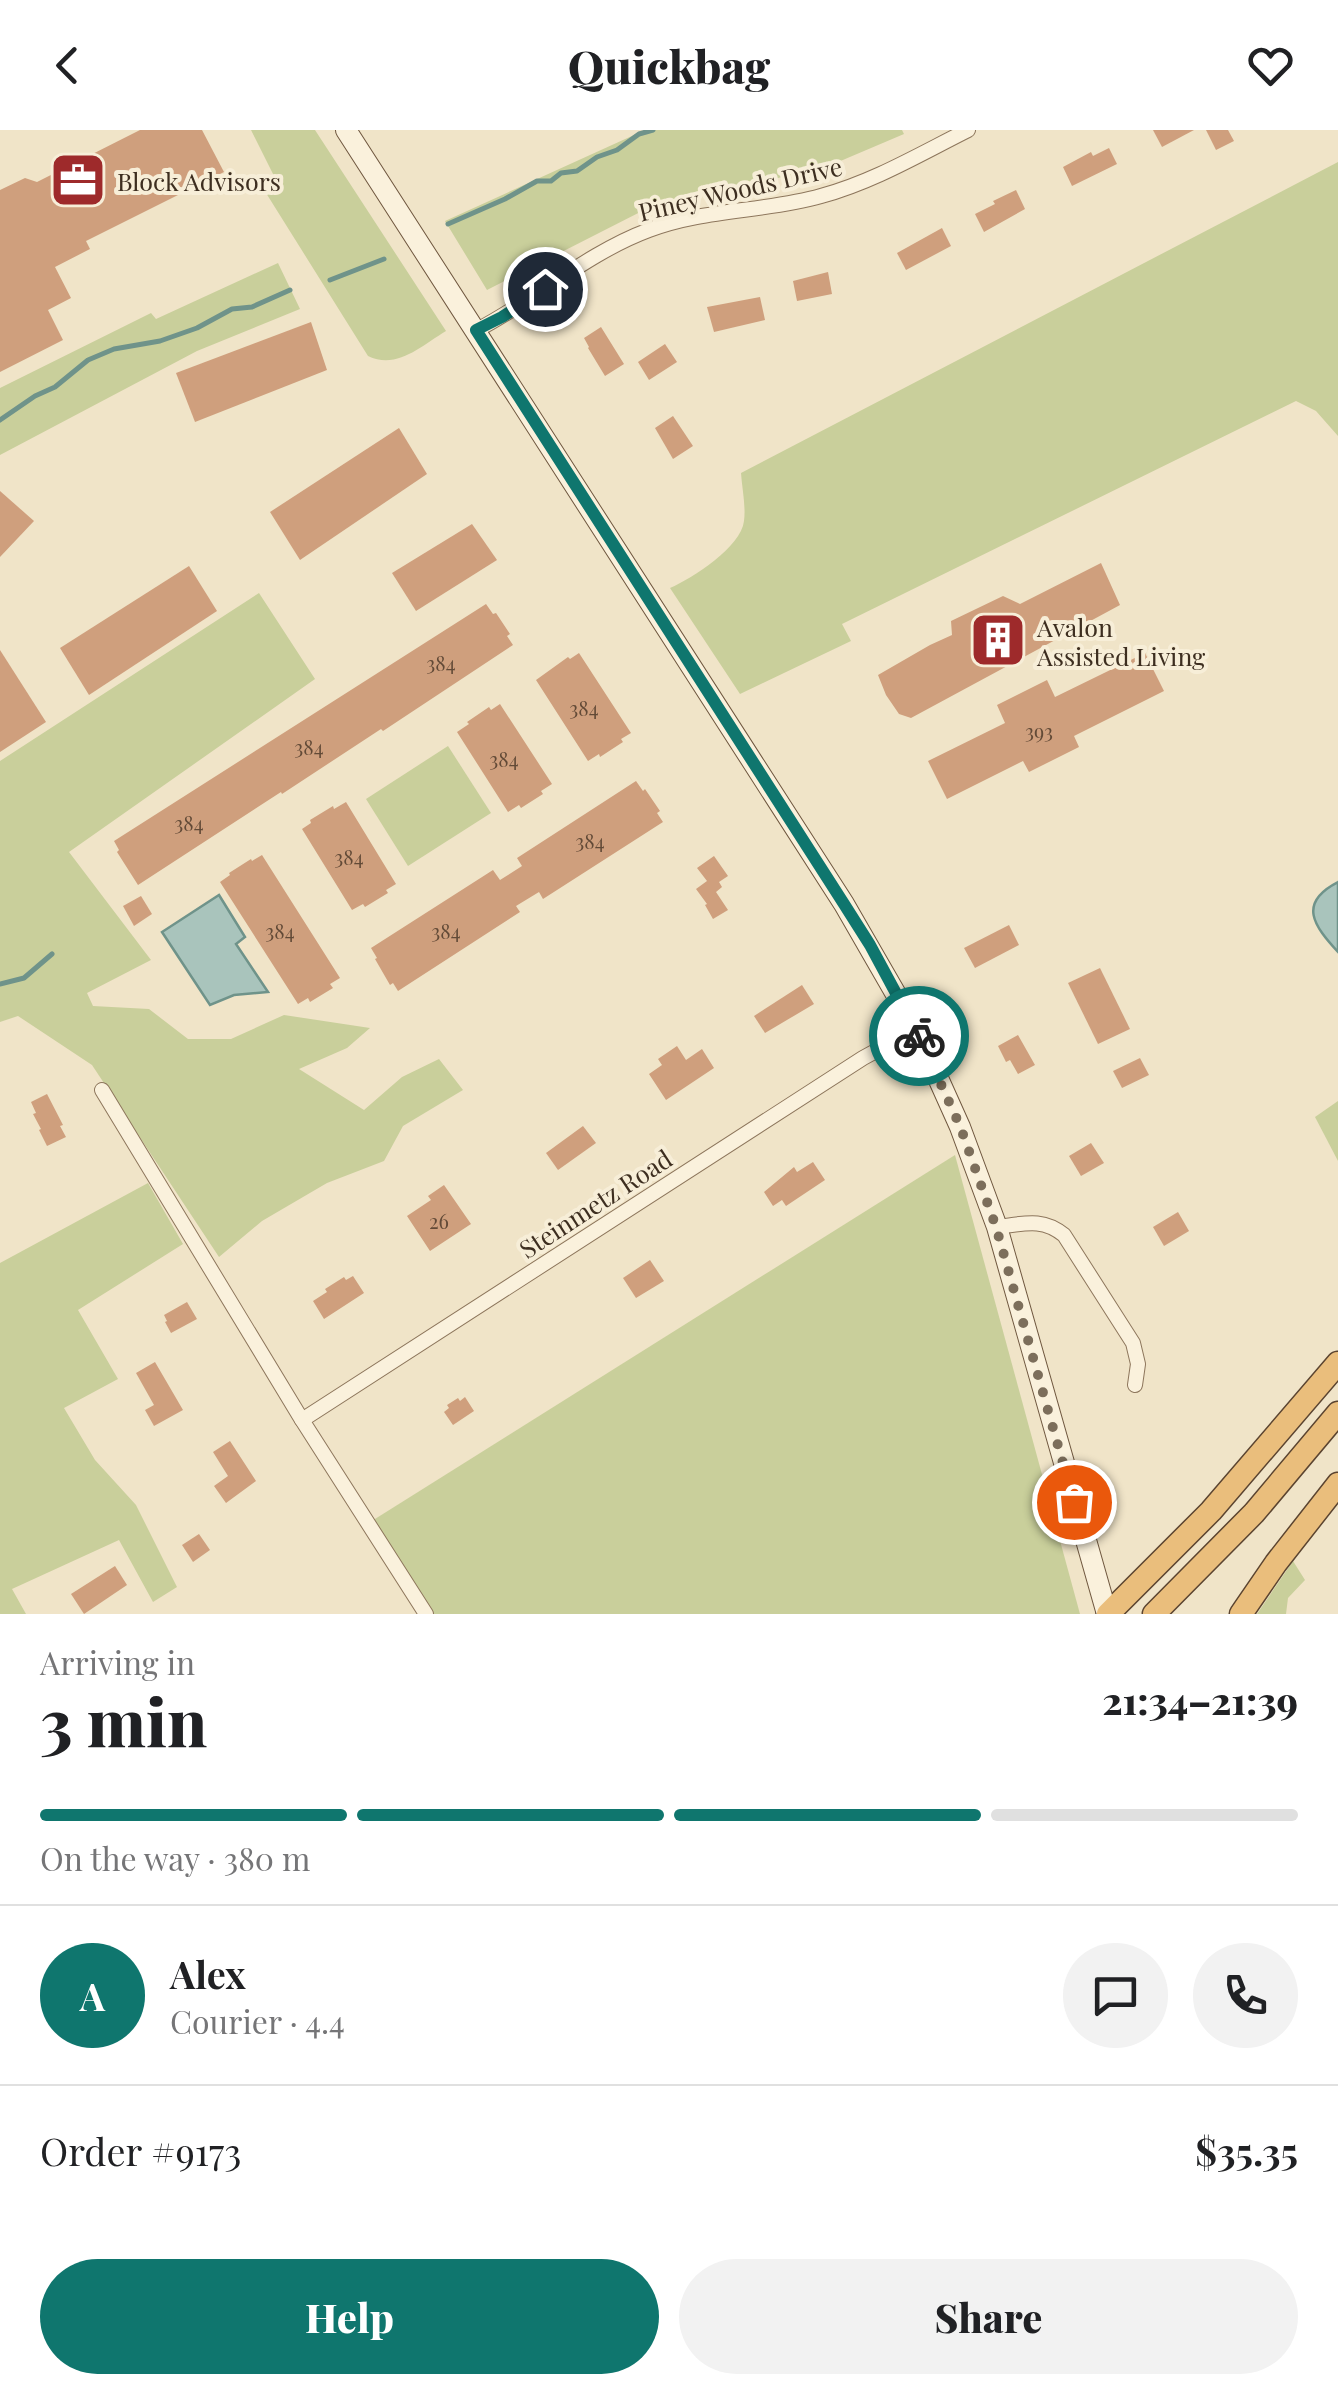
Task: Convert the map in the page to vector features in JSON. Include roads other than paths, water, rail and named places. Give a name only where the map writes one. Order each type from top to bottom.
[{"type":"highway","points":[[1107,1614],[1211,1511],[1338,1363]]},
{"type":"highway","points":[[1154,1614],[1254,1513],[1338,1413]]},
{"type":"highway","points":[[1241,1614],[1338,1484]]},
{"type":"main road","points":[[346,130],[844,904],[916,1029],[960,1126],[996,1227],[1107,1614]]},
{"type":"street","name":"Piney Woods Drive","points":[[476,330],[636,234],[689,218],[821,196],[884,172],[968,130]]},
{"type":"street","name":"Steinmetz Road","points":[[302,1420],[863,1058],[916,1029]]},
{"type":"street","points":[[102,1090],[302,1420],[426,1614]]},
{"type":"street","points":[[996,1227],[1040,1222],[1052,1225],[1064,1235],[1133,1343],[1138,1364],[1136,1386]]},
{"type":"water","points":[[1338,882],[1338,952],[1317,924],[1314,907],[1317,898]]},
{"type":"water","points":[[219,895],[245,937],[236,944],[268,992],[234,995],[210,1005],[162,932]]},
{"type":"waterway","points":[[448,224],[537,181],[551,181],[561,173],[577,171],[639,134],[653,130]]},
{"type":"waterway","points":[[330,280],[384,259]]},
{"type":"waterway","points":[[0,420],[55,387],[88,360],[114,349],[160,341],[197,328],[232,309],[252,307],[290,290]]},
{"type":"waterway","points":[[0,984],[24,978],[52,954]]},
{"type":"place","name":"Block Advisors","points":[[78,180]]},
{"type":"place","name":"Avalon Assisted Living","points":[[998,640]]}]
